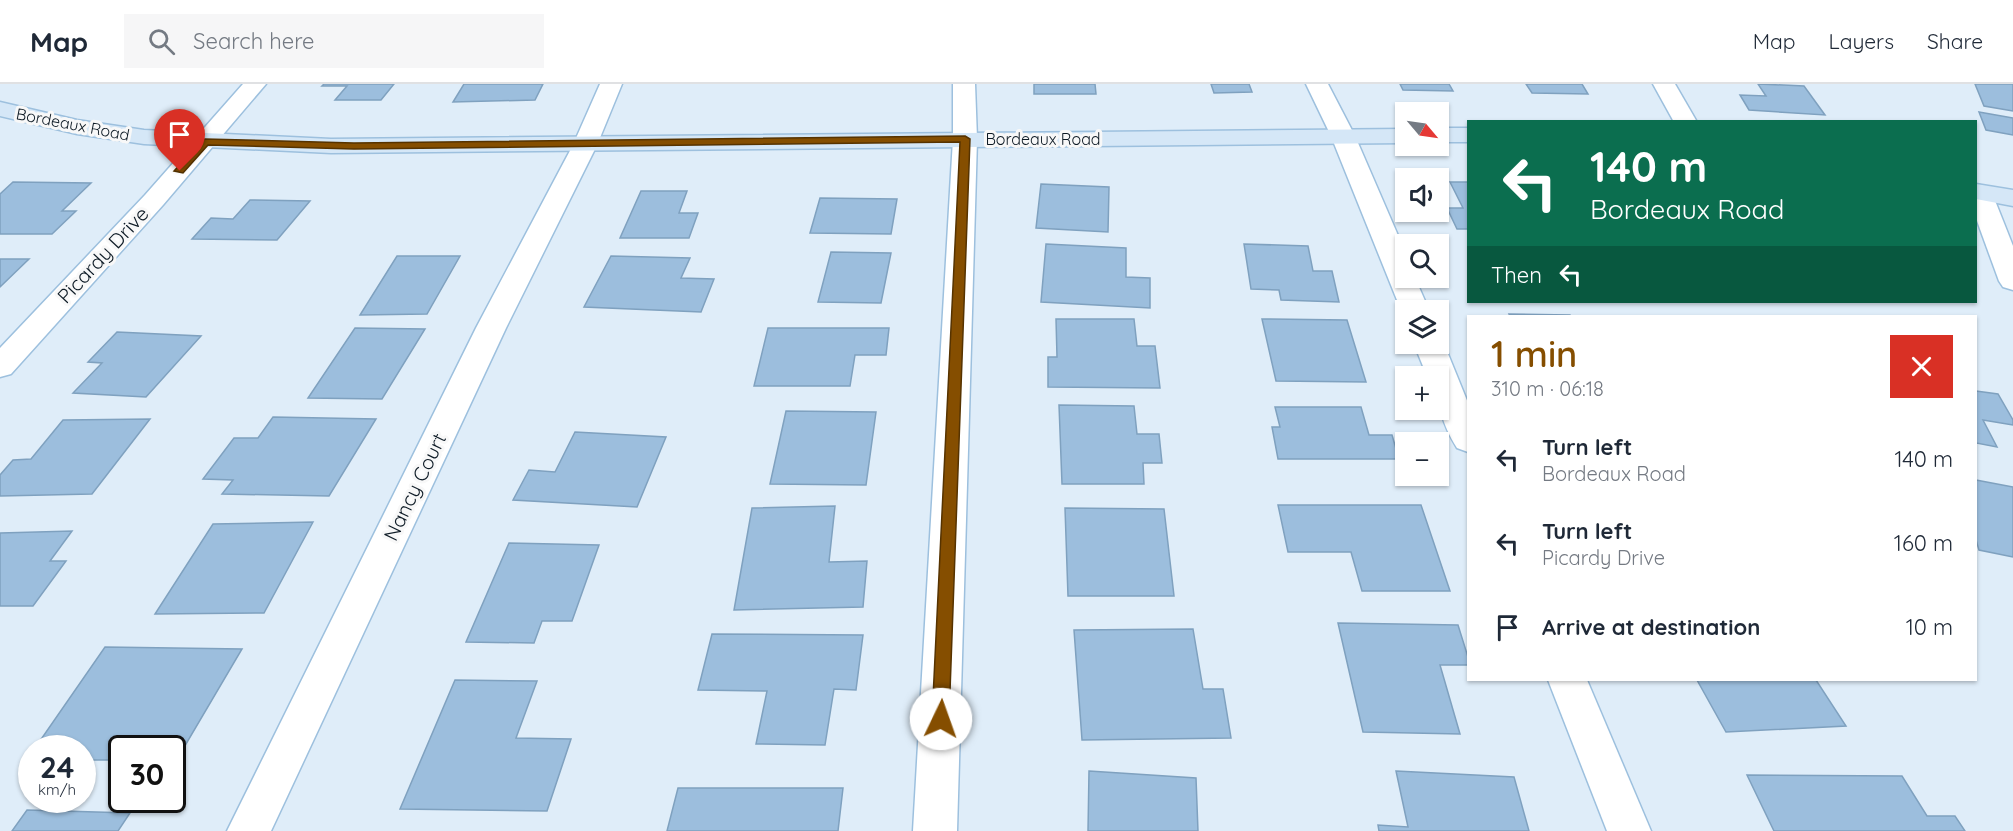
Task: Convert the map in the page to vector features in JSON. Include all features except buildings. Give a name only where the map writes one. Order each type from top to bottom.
[{"type":"street","name":"Picardy Drive","points":[[0,367],[255,84]]},
{"type":"street","name":"Nancy Court","points":[[249,831],[491,328],[585,145],[610,84]]},
{"type":"street","points":[[935,831],[965,139],[963,84]]},
{"type":"street","points":[[1317,84],[1342,136],[1411,300]]},
{"type":"street","points":[[1664,84],[1685,120]]},
{"type":"street","name":"Bordeaux Road","points":[[0,109],[77,127],[144,137],[205,142],[331,146],[1395,136]]},
{"type":"street","points":[[1449,135],[1467,135]]},
{"type":"street","points":[[1977,192],[2013,198]]},
{"type":"street","points":[[1977,192],[2013,281]]},
{"type":"street","points":[[1433,354],[1467,438]]},
{"type":"street","points":[[1568,681],[1629,831]]},
{"type":"route","points":[[180,171],[205,142],[354,146],[965,139],[941,719]]}]
